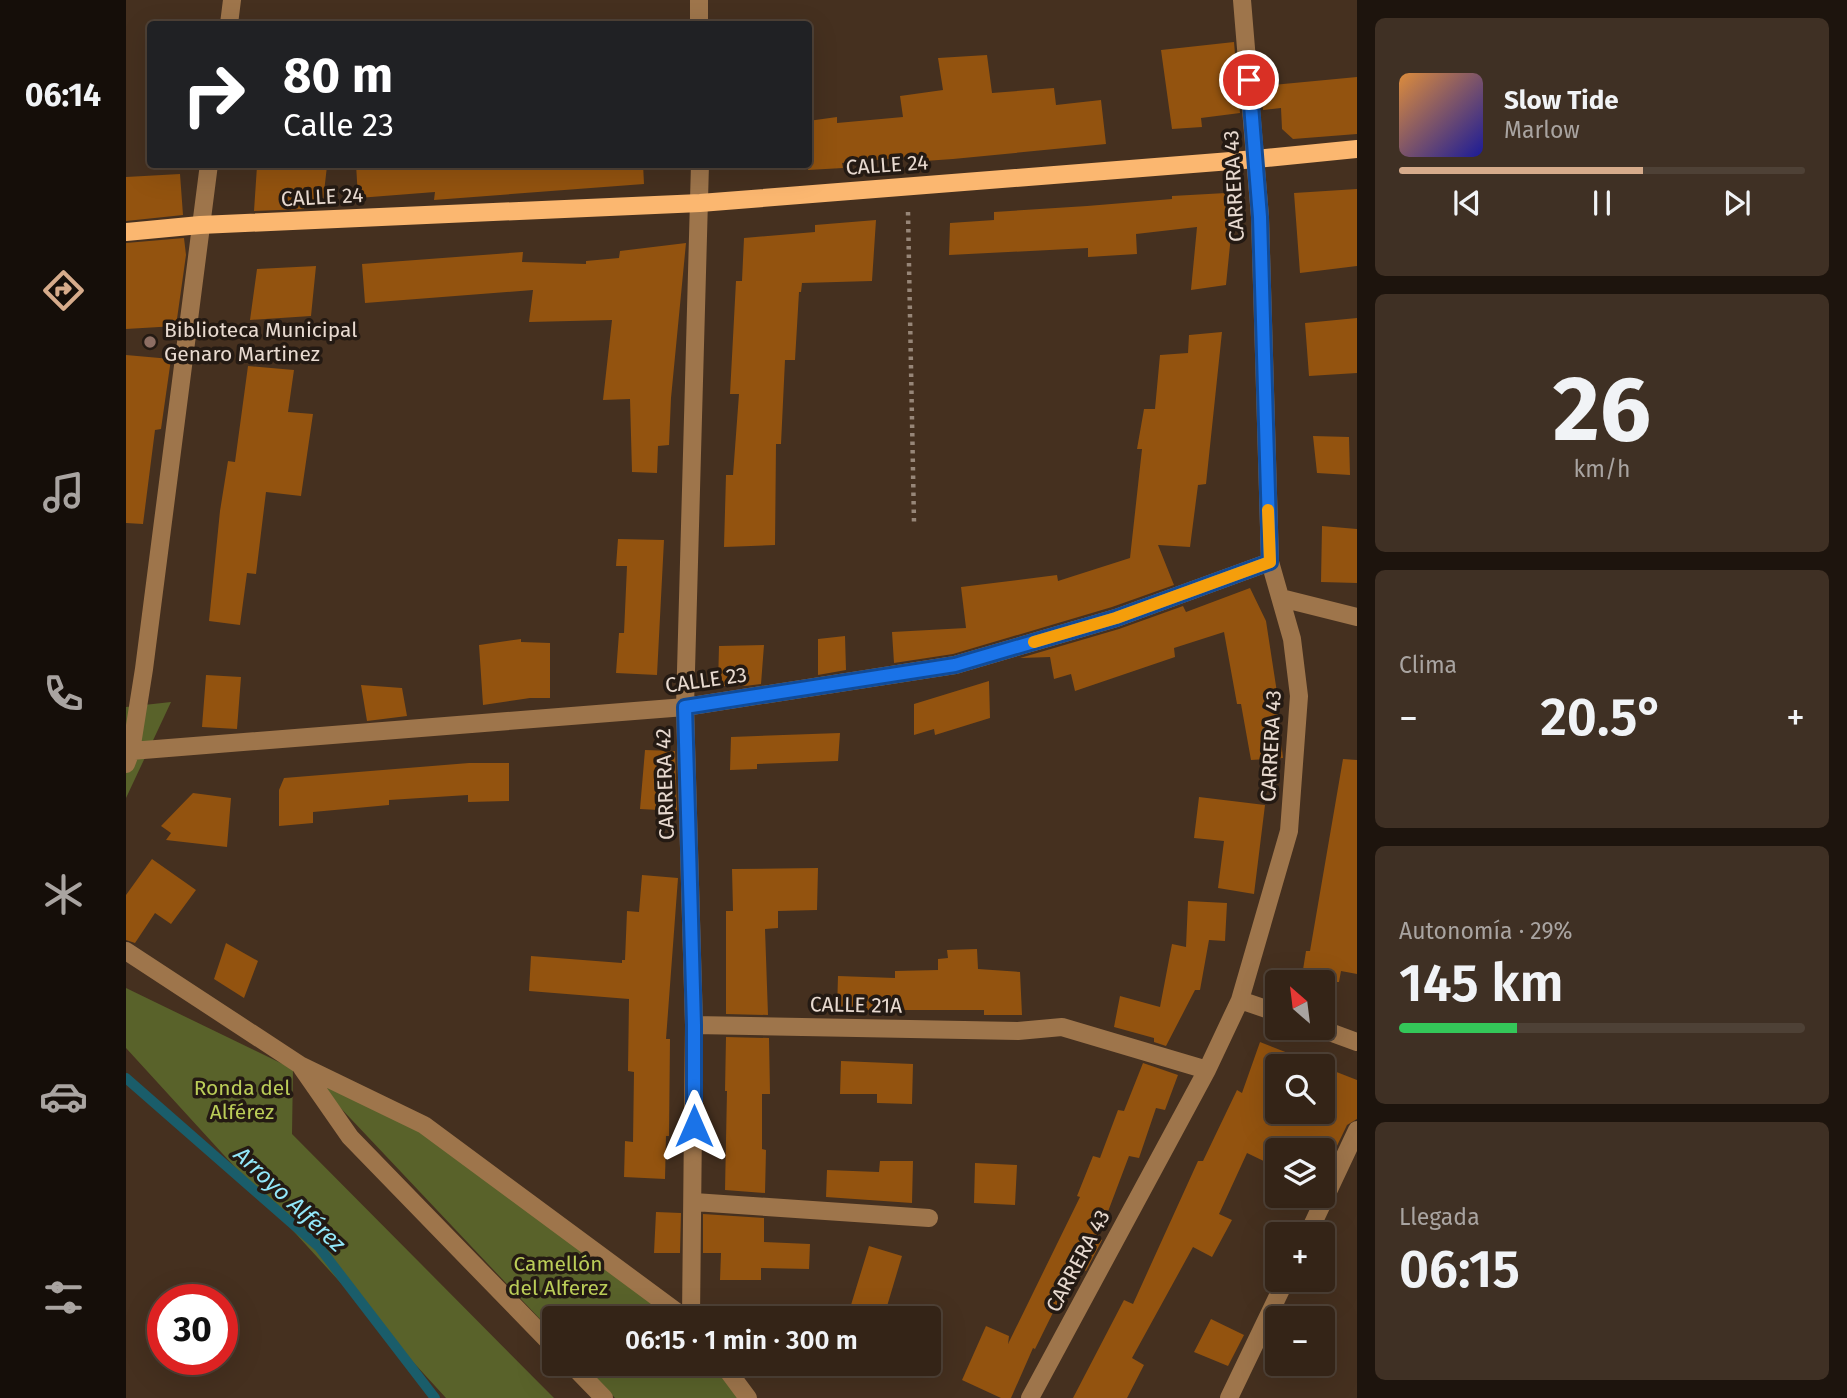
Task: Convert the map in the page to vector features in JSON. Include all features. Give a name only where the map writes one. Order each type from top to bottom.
[{"type":"main road","name":"CALLE 24","points":[[126,232],[200,225],[700,202],[1357,149]]},
{"type":"street","points":[[229,21],[232,0]]},
{"type":"street","points":[[699,0],[699,21]]},
{"type":"street","name":"CARRERA 43","points":[[1030,1398],[1207,1070],[1240,1000],[1289,831],[1299,696],[1292,639],[1270,562],[1256,159],[1242,0]]},
{"type":"street","points":[[128,757],[144,670],[208,168]]},
{"type":"street","name":"CARRERA 42","points":[[691,1306],[694,1025],[685,707],[700,168]]},
{"type":"street","name":"CALLE 23","points":[[128,757],[685,707],[955,665],[1116,618],[1270,562]]},
{"type":"street","points":[[1281,598],[1357,617]]},
{"type":"street","points":[[126,951],[300,1065],[424,1125],[669,1306]]},
{"type":"street","points":[[1240,1000],[1265,1009]]},
{"type":"street","name":"CALLE 21A","points":[[694,1025],[1018,1031],[1062,1027],[1207,1070]]},
{"type":"street","points":[[1335,1034],[1357,1042]]},
{"type":"street","points":[[300,1065],[350,1137],[542,1335]]},
{"type":"street","points":[[1314,1222],[1357,1130]]},
{"type":"street","points":[[694,1202],[929,1218]]},
{"type":"street","points":[[1229,1398],[1280,1292]]},
{"type":"street","points":[[583,1376],[604,1398]]},
{"type":"street","points":[[732,1376],[748,1398]]},
{"type":"path","points":[[908,187],[914,522]]},
{"type":"green space","points":[[171,702],[126,798],[126,707]]},
{"type":"green space","name":"Ronda del Alférez","points":[[126,988],[293,1069],[292,1134],[554,1398],[446,1398],[126,1048]]},
{"type":"green space","name":"Camellón del Alferez","points":[[300,1065],[424,1125],[669,1306],[542,1306],[542,1321]]},
{"type":"green space","name":"Camellón del Alferez","points":[[594,1376],[732,1376],[748,1398],[615,1398]]},
{"type":"building","points":[[1234,42],[1240,113],[1201,118],[1202,127],[1172,129],[1161,50]]},
{"type":"building","points":[[987,55],[992,93],[1054,88],[1056,105],[1101,100],[1106,144],[910,162],[909,157],[842,163],[843,168],[808,170],[812,168],[812,120],[837,117],[837,123],[903,117],[900,96],[943,90],[938,58]]},
{"type":"building","points":[[1357,77],[1357,134],[1293,139],[1282,129],[1281,108],[1263,110],[1261,86]]},
{"type":"building","points":[[257,168],[327,168],[323,201],[304,202],[304,209],[254,211]]},
{"type":"building","points":[[356,168],[643,168],[644,184],[434,200],[435,192],[358,198]]},
{"type":"building","points":[[180,174],[183,215],[126,221],[126,177]]},
{"type":"building","points":[[1357,189],[1357,266],[1300,273],[1294,193]]},
{"type":"building","points":[[1226,193],[1230,245],[1226,285],[1191,290],[1197,227],[1136,234],[1137,254],[1088,257],[1088,248],[949,255],[950,223],[994,220],[994,212]]},
{"type":"building","points":[[876,220],[872,281],[802,283],[799,292],[795,360],[785,360],[781,444],[776,444],[775,545],[724,547],[726,475],[733,475],[739,394],[730,394],[736,281],[742,281],[744,238],[815,232],[815,225]]},
{"type":"building","points":[[184,238],[186,255],[176,326],[126,329],[126,243]]},
{"type":"building","points":[[686,243],[669,445],[658,446],[657,473],[632,472],[630,399],[603,400],[612,320],[529,322],[533,290],[365,303],[362,264],[523,252],[522,262],[586,264],[586,261],[619,258],[620,251]]},
{"type":"building","points":[[316,266],[311,316],[250,320],[257,269]]},
{"type":"building","points":[[1357,318],[1357,373],[1309,376],[1305,323]]},
{"type":"building","points":[[1222,332],[1206,484],[1198,485],[1190,547],[1158,545],[1174,585],[1112,607],[953,654],[894,663],[892,632],[966,628],[961,587],[1057,575],[1058,581],[1130,558],[1142,449],[1137,449],[1144,409],[1155,409],[1160,355],[1188,353],[1189,335]]},
{"type":"building","points":[[126,355],[171,359],[161,429],[155,430],[143,524],[126,523]]},
{"type":"building","points":[[248,366],[294,370],[288,412],[313,414],[301,496],[266,492],[256,574],[247,573],[240,625],[209,621],[220,511],[228,461],[235,462]]},
{"type":"building","points":[[1313,436],[1349,437],[1350,475],[1317,473]]},
{"type":"building","points":[[1322,526],[1357,529],[1357,583],[1321,582]]},
{"type":"building","points":[[618,539],[664,540],[657,675],[616,673],[619,633],[624,633],[627,566],[616,566]]},
{"type":"building","points":[[1250,588],[1266,621],[1278,699],[1283,758],[1251,760],[1241,704],[1237,704],[1224,632],[1174,648],[1175,657],[1075,691],[1071,674],[1054,679],[1050,657],[1020,658],[1119,629],[1183,606],[1186,612]]},
{"type":"building","points":[[845,636],[846,670],[818,675],[818,639]]},
{"type":"building","points":[[521,639],[521,642],[550,643],[550,698],[483,705],[479,645]]},
{"type":"building","points":[[764,645],[761,684],[718,686],[719,646]]},
{"type":"building","points":[[206,675],[241,677],[237,729],[202,727]]},
{"type":"building","points":[[989,681],[990,718],[935,735],[934,729],[914,735],[914,704]]},
{"type":"building","points":[[361,685],[402,688],[407,716],[367,721]]},
{"type":"building","points":[[840,733],[838,761],[757,764],[757,769],[730,770],[731,737]]},
{"type":"building","points":[[645,750],[675,751],[677,811],[640,809]]},
{"type":"building","points":[[1343,759],[1357,760],[1357,974],[1341,971],[1339,982],[1335,982],[1335,970],[1303,970],[1306,951],[1310,951]]},
{"type":"building","points":[[469,763],[509,763],[509,801],[468,802],[468,795],[389,800],[389,805],[313,812],[313,823],[279,826],[279,790],[284,778]]},
{"type":"building","points":[[193,793],[231,798],[227,847],[166,840],[171,833],[161,826]]},
{"type":"building","points":[[1199,797],[1265,805],[1254,894],[1218,888],[1224,841],[1194,838]]},
{"type":"building","points":[[152,859],[196,890],[171,924],[155,913],[135,943],[126,940],[126,895]]},
{"type":"building","points":[[818,868],[817,910],[778,911],[778,928],[765,929],[768,1015],[726,1014],[726,911],[733,911],[732,869]]},
{"type":"building","points":[[642,875],[678,878],[666,1039],[670,1039],[669,1136],[666,1136],[665,1179],[624,1177],[625,1141],[633,1142],[634,1072],[628,1071],[629,999],[529,991],[531,956],[622,963],[622,960],[625,960],[627,911],[639,912]]},
{"type":"building","points":[[1188,901],[1227,903],[1225,941],[1209,940],[1200,990],[1195,990],[1166,1046],[1154,1042],[1154,1038],[1114,1027],[1120,996],[1160,1007],[1172,944],[1186,947]]},
{"type":"building","points":[[226,943],[258,961],[244,998],[214,979]]},
{"type":"building","points":[[977,949],[978,969],[1020,972],[1022,1015],[984,1015],[984,1010],[837,1010],[838,976],[895,978],[895,971],[938,970],[938,959],[948,958],[947,950]]},
{"type":"building","points":[[726,1037],[769,1038],[770,1094],[762,1094],[762,1149],[766,1150],[765,1193],[725,1190]]},
{"type":"building","points":[[1260,1042],[1290,1054],[1265,1054],[1265,1124],[1335,1124],[1335,1072],[1357,1080],[1357,1119],[1347,1125],[1335,1150],[1335,1138],[1265,1138],[1265,1162],[1247,1153],[1219,1214],[1232,1220],[1212,1257],[1193,1247],[1132,1358],[1144,1365],[1127,1398],[1073,1398],[1124,1300],[1133,1304],[1198,1161],[1203,1161],[1237,1090],[1242,1093]]},
{"type":"building","points":[[841,1061],[913,1064],[912,1104],[877,1103],[877,1094],[840,1094]]},
{"type":"building","points":[[1143,1063],[1178,1075],[1165,1110],[1156,1108],[1139,1158],[1129,1156],[1098,1238],[1102,1240],[1086,1271],[1076,1266],[1035,1349],[1033,1348],[1011,1398],[1001,1398],[962,1380],[986,1326],[1009,1336],[1008,1344],[1080,1197],[1077,1196],[1093,1156],[1100,1158],[1118,1110],[1124,1111]]},
{"type":"building","points":[[880,1161],[913,1161],[912,1203],[826,1197],[827,1170],[879,1172]]},
{"type":"building","points":[[975,1163],[1017,1165],[1015,1205],[974,1203]]},
{"type":"building","points":[[656,1212],[681,1213],[680,1253],[654,1253]]},
{"type":"building","points":[[703,1214],[764,1218],[764,1242],[810,1244],[809,1269],[761,1268],[761,1280],[720,1280],[721,1253],[703,1253]]},
{"type":"building","points":[[869,1246],[902,1256],[887,1306],[851,1305]]},
{"type":"building","points":[[1211,1319],[1244,1335],[1228,1366],[1194,1352]]},
{"type":"waterway","name":"Arroyo Alférez","points":[[126,1078],[319,1247],[435,1398]]},
{"type":"slow traffic","points":[[1034,642],[1116,618],[1270,562],[1268,510]]},
{"type":"place","name":"Biblioteca Municipal Genaro Martinez","points":[[150,342]]},
{"type":"route","points":[[694,1126],[694,1025],[685,707],[955,665],[1116,618],[1270,562],[1260,217],[1249,80]]}]
